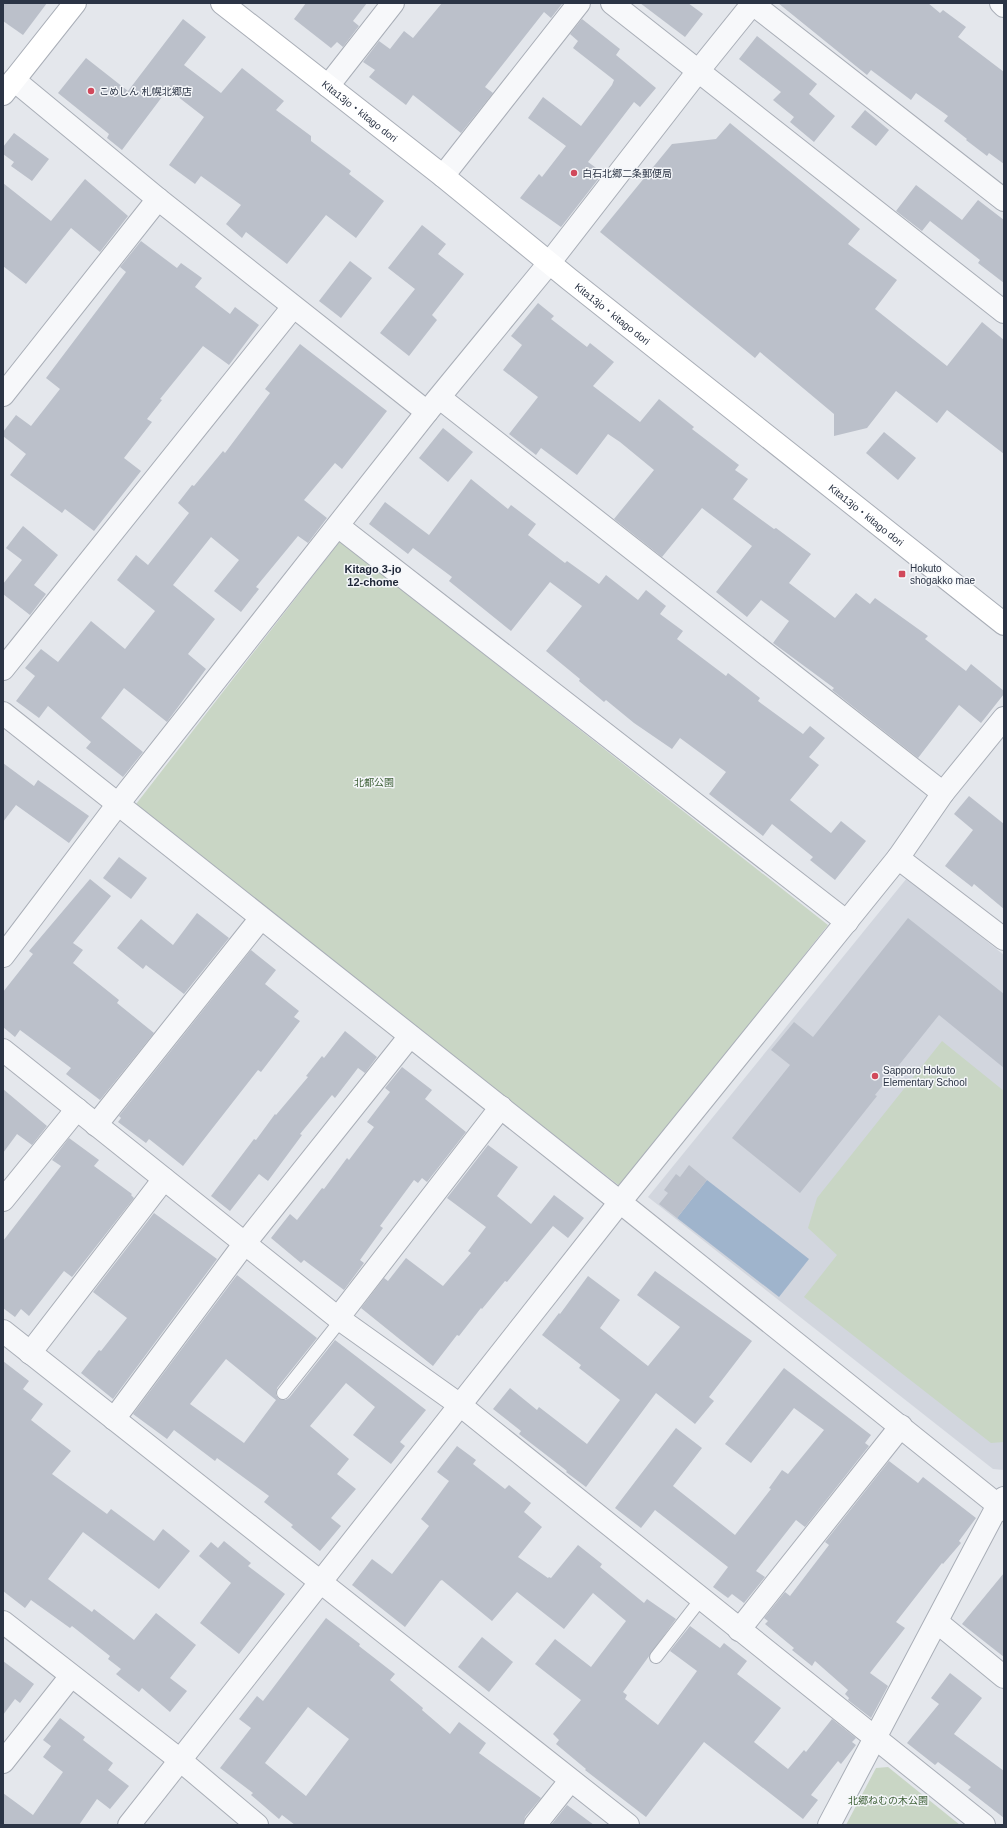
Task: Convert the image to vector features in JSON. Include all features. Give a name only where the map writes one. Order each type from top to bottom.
[{"type":"main road","points":[[9,87],[75,3]]},
{"type":"main road","name":"Kita13jo・kitago dori","points":[[222,3],[443,176],[569,279],[1004,624]]},
{"type":"street","points":[[328,86],[393,3]]},
{"type":"street","points":[[443,176],[579,3]]},
{"type":"street","points":[[612,3],[699,70],[1004,312]]},
{"type":"street","points":[[3,956],[118,804],[433,405],[550,262],[753,3],[1004,200]]},
{"type":"street","points":[[1001,3],[1004,6]]},
{"type":"street","points":[[9,87],[158,199],[293,307],[433,405],[943,794]]},
{"type":"street","points":[[3,395],[158,199]]},
{"type":"street","points":[[3,669],[293,307]]},
{"type":"street","points":[[338,526],[847,922]]},
{"type":"street","points":[[129,1825],[620,1202],[898,858],[943,794],[1004,718]]},
{"type":"street","points":[[5,720],[118,804],[901,1426],[1002,1504],[937,1622],[829,1825]]},
{"type":"street","points":[[898,858],[1004,939]]},
{"type":"street","points":[[96,1125],[261,918]]},
{"type":"street","points":[[114,1419],[245,1243],[410,1036]]},
{"type":"street","points":[[3,1050],[339,1319],[460,1405],[984,1825]]},
{"type":"street","points":[[339,1319],[501,1107]]},
{"type":"street","points":[[3,1200],[77,1109]]},
{"type":"street","points":[[30,1353],[164,1179]]},
{"type":"street","points":[[3,1331],[320,1581],[570,1781],[628,1825]]},
{"type":"street","points":[[739,1630],[901,1426]]},
{"type":"street","points":[[3,1622],[180,1760],[257,1825]]},
{"type":"street","points":[[937,1622],[1004,1677]]},
{"type":"street","points":[[3,1762],[71,1676]]},
{"type":"street","points":[[535,1825],[570,1781]]},
{"type":"lane","points":[[283,1392],[339,1319]]},
{"type":"lane","points":[[656,1657],[701,1599]]},
{"type":"shaded area","name":"Sapporo Hokuto Elementary School","points":[[907,878],[1004,955],[1004,1470],[993,1469],[648,1197]]},
{"type":"green space","name":"北都公園","points":[[340,541],[828,925],[621,1187],[133,808]]},
{"type":"green space","points":[[942,1041],[1004,1091],[1004,1442],[991,1443],[804,1297],[837,1255],[808,1228],[817,1198]]},
{"type":"green space","name":"北郷ねむの木公園","points":[[888,1767],[960,1825],[846,1825],[876,1768]]},
{"type":"water","points":[[707,1180],[809,1259],[779,1297],[677,1218]]},
{"type":"building","points":[[3,3],[47,3],[23,35],[3,21]]},
{"type":"building","points":[[306,3],[367,3],[353,21],[359,26],[343,47],[337,42],[331,48],[294,19]]},
{"type":"building","points":[[442,3],[562,4],[551,18],[544,12],[485,87],[493,93],[461,133],[413,95],[406,105],[369,77],[375,70],[363,62],[379,41],[390,49],[404,31],[413,38]]},
{"type":"building","points":[[640,3],[688,3],[703,14],[685,37]]},
{"type":"building","points":[[778,3],[928,3],[940,13],[943,10],[966,27],[958,37],[1004,72],[1004,164],[989,153],[987,156],[966,140],[967,139],[944,121],[948,116],[916,93],[911,100],[871,70],[867,75]]},
{"type":"building","points":[[183,19],[206,37],[184,65],[221,93],[242,68],[284,101],[276,110],[311,136],[311,141],[351,171],[349,174],[384,201],[356,238],[326,215],[287,264],[246,232],[242,238],[226,224],[241,205],[201,176],[195,184],[169,165],[204,117],[168,89],[122,150],[107,138],[109,134],[58,93],[86,58],[128,91]]},
{"type":"building","points":[[582,19],[620,49],[616,55],[656,88],[640,107],[634,102],[588,162],[603,173],[561,227],[520,198],[539,174],[542,177],[566,146],[528,118],[543,97],[581,126],[612,85],[614,80],[573,48],[578,41],[570,34]]},
{"type":"building","points":[[757,36],[817,84],[809,94],[835,116],[814,142],[790,122],[794,117],[773,100],[781,92],[739,59]]},
{"type":"building","points":[[865,110],[889,130],[876,146],[851,127]]},
{"type":"building","points":[[730,123],[860,229],[848,244],[897,280],[875,309],[947,366],[982,322],[1004,340],[1004,454],[947,410],[937,423],[896,391],[867,428],[834,436],[834,414],[760,352],[755,358],[600,232],[672,144],[716,139]]},
{"type":"building","points":[[14,133],[49,159],[32,181],[11,166],[14,162],[3,154],[3,147]]},
{"type":"building","points":[[85,179],[128,216],[100,252],[71,228],[26,284],[3,266],[3,183],[51,221]]},
{"type":"building","points":[[916,185],[962,220],[978,200],[1004,220],[1004,283],[978,263],[980,260],[930,221],[922,231],[896,211]]},
{"type":"building","points":[[422,225],[446,244],[438,254],[464,274],[432,315],[437,320],[409,356],[380,333],[415,289],[388,268]]},
{"type":"building","points":[[141,241],[177,268],[181,263],[202,278],[195,287],[230,314],[235,307],[259,325],[229,365],[203,346],[160,399],[162,400],[147,419],[152,422],[124,458],[141,471],[94,531],[65,509],[62,513],[10,475],[26,454],[3,436],[3,432],[16,415],[31,426],[60,389],[46,378],[126,272],[120,267]]},
{"type":"building","points":[[350,261],[372,278],[341,318],[319,301]]},
{"type":"building","points":[[538,303],[554,316],[551,319],[587,347],[590,343],[614,362],[593,386],[640,422],[659,399],[694,427],[692,429],[739,465],[735,470],[748,479],[733,499],[811,554],[789,583],[835,618],[856,593],[870,604],[875,598],[928,636],[925,639],[966,671],[971,664],[1004,691],[1004,694],[981,723],[959,705],[918,758],[832,690],[834,688],[773,643],[789,621],[761,600],[747,617],[716,592],[752,546],[702,508],[662,557],[614,519],[654,470],[620,442],[608,434],[577,475],[541,448],[536,455],[509,434],[538,397],[503,370],[522,345],[511,336]]},
{"type":"building","points":[[300,344],[387,411],[342,469],[335,463],[304,500],[327,518],[308,543],[298,536],[256,587],[259,589],[241,612],[214,591],[239,560],[211,537],[173,585],[215,619],[188,654],[206,669],[167,722],[124,688],[101,718],[143,752],[123,777],[86,748],[91,742],[48,706],[39,718],[16,701],[35,676],[25,668],[41,649],[58,662],[91,621],[125,649],[155,611],[117,580],[136,555],[148,565],[189,513],[178,503],[223,451],[225,453],[270,393],[265,389]]},
{"type":"building","points":[[443,428],[473,452],[448,482],[419,458]]},
{"type":"building","points":[[884,432],[916,458],[898,480],[866,453]]},
{"type":"building","points":[[471,479],[508,509],[511,505],[536,524],[528,535],[565,563],[567,561],[599,584],[606,575],[638,600],[646,590],[666,606],[660,614],[683,631],[677,639],[726,676],[728,673],[760,698],[758,701],[803,734],[810,726],[825,738],[809,757],[819,765],[790,800],[831,833],[841,821],[866,841],[835,880],[810,860],[813,857],[772,824],[763,836],[709,794],[726,772],[680,738],[672,749],[634,723],[606,700],[604,702],[579,681],[580,679],[546,651],[582,606],[550,582],[511,631],[449,581],[452,577],[413,548],[408,554],[369,524],[385,502],[429,535]]},
{"type":"building","points":[[23,526],[58,555],[34,585],[46,594],[30,615],[3,594],[3,584],[22,560],[6,548]]},
{"type":"building","points":[[3,763],[34,786],[38,780],[89,816],[69,843],[16,805],[3,822]]},
{"type":"building","points":[[969,796],[1004,824],[1004,909],[974,884],[972,887],[945,866],[973,830],[954,814]]},
{"type":"building","points":[[119,857],[147,878],[131,899],[103,878]]},
{"type":"building","points":[[90,879],[111,896],[73,943],[83,950],[73,963],[119,1000],[117,1003],[154,1033],[100,1100],[66,1074],[71,1068],[20,1030],[15,1037],[3,1027],[3,992],[33,954],[29,951]]},
{"type":"building","points":[[197,913],[229,938],[184,994],[146,965],[143,969],[117,948],[141,919],[173,945]]},
{"type":"building","points":[[908,918],[1004,994],[1004,1068],[939,1015],[875,1095],[877,1096],[800,1193],[732,1138],[790,1065],[771,1050],[794,1022],[813,1037]]},
{"type":"building","points":[[251,950],[276,970],[265,984],[299,1011],[294,1017],[300,1021],[261,1072],[258,1070],[183,1166],[149,1139],[146,1143],[118,1122],[121,1118],[119,1116]]},
{"type":"building","points":[[345,1031],[377,1057],[365,1073],[358,1068],[335,1098],[332,1095],[300,1134],[302,1135],[268,1181],[259,1174],[230,1211],[211,1196],[254,1139],[256,1140],[275,1114],[276,1115],[308,1077],[306,1076],[322,1056],[324,1058]]},
{"type":"building","points":[[402,1067],[432,1090],[425,1099],[466,1132],[427,1182],[422,1178],[418,1183],[414,1180],[380,1226],[383,1228],[360,1260],[364,1263],[344,1290],[304,1260],[301,1263],[271,1238],[290,1214],[297,1220],[322,1188],[324,1189],[347,1158],[349,1160],[374,1127],[367,1122],[390,1092],[385,1088]]},
{"type":"building","points":[[3,1089],[47,1126],[32,1145],[17,1134],[3,1153]]},
{"type":"building","points":[[69,1138],[99,1160],[94,1166],[132,1194],[131,1195],[134,1198],[72,1277],[64,1271],[29,1316],[21,1309],[15,1317],[3,1308],[3,1241],[61,1166],[52,1160]]},
{"type":"building","points":[[488,1145],[518,1167],[497,1196],[531,1224],[554,1195],[584,1218],[568,1238],[553,1226],[507,1282],[505,1281],[482,1309],[481,1308],[459,1336],[457,1335],[433,1366],[361,1308],[384,1278],[388,1281],[406,1258],[443,1286],[471,1253],[468,1251],[486,1227],[447,1198]]},
{"type":"building","points":[[689,1165],[707,1180],[677,1218],[659,1204],[668,1193],[664,1190],[676,1174],[680,1177]]},
{"type":"building","points":[[154,1213],[217,1259],[113,1399],[81,1373],[99,1350],[101,1351],[127,1318],[93,1292]]},
{"type":"building","points":[[655,1271],[752,1341],[709,1397],[714,1401],[695,1424],[656,1393],[586,1487],[519,1434],[521,1431],[493,1409],[510,1388],[537,1410],[539,1407],[587,1444],[620,1400],[579,1368],[581,1365],[542,1335],[559,1313],[560,1314],[588,1276],[620,1300],[600,1328],[648,1366],[680,1327],[637,1295]]},
{"type":"building","points":[[237,1275],[317,1338],[277,1388],[276,1395],[279,1399],[285,1400],[289,1398],[335,1340],[426,1410],[400,1442],[405,1446],[391,1464],[353,1435],[375,1407],[346,1383],[310,1426],[349,1459],[337,1474],[356,1489],[331,1518],[341,1526],[320,1551],[291,1527],[293,1525],[264,1502],[269,1496],[217,1458],[215,1461],[174,1430],[167,1439],[133,1414]],"holes":[[[226,1359],[276,1400],[244,1443],[190,1404]]]},
{"type":"building","points":[[3,1361],[29,1381],[23,1389],[43,1404],[31,1420],[71,1451],[52,1474],[107,1514],[111,1509],[154,1541],[163,1529],[190,1551],[159,1589],[83,1532],[48,1579],[92,1612],[94,1609],[134,1640],[156,1613],[196,1645],[170,1678],[187,1691],[170,1712],[142,1688],[139,1692],[116,1674],[121,1669],[108,1659],[110,1656],[72,1626],[70,1628],[31,1600],[25,1608],[3,1591]]},
{"type":"building","points":[[784,1368],[871,1435],[865,1443],[869,1446],[805,1527],[796,1520],[756,1571],[765,1577],[744,1603],[732,1594],[728,1598],[713,1587],[728,1567],[655,1510],[641,1528],[615,1508],[676,1428],[702,1448],[673,1486],[735,1535],[771,1489],[769,1488],[782,1470],[788,1474],[824,1430],[794,1408],[751,1463],[725,1444]]},
{"type":"building","points":[[457,1446],[476,1460],[473,1464],[505,1489],[509,1485],[531,1503],[524,1512],[542,1527],[518,1557],[548,1578],[551,1578],[578,1545],[602,1564],[600,1567],[644,1603],[647,1599],[676,1619],[623,1692],[627,1695],[625,1699],[658,1725],[697,1671],[670,1651],[690,1626],[720,1648],[724,1643],[747,1661],[737,1674],[781,1708],[754,1742],[788,1769],[804,1750],[806,1752],[832,1719],[856,1738],[852,1742],[856,1745],[841,1764],[838,1761],[811,1795],[818,1800],[803,1819],[704,1742],[646,1817],[585,1770],[586,1769],[556,1744],[559,1740],[553,1734],[581,1700],[535,1664],[555,1639],[591,1667],[626,1621],[593,1593],[564,1629],[517,1592],[492,1621],[442,1580],[405,1627],[352,1585],[372,1559],[392,1574],[429,1526],[421,1519],[449,1481],[437,1472]]},
{"type":"building","points":[[889,1461],[918,1483],[923,1477],[976,1518],[959,1541],[961,1543],[943,1564],[942,1563],[896,1622],[905,1628],[870,1673],[888,1686],[871,1718],[848,1700],[849,1698],[845,1694],[848,1690],[815,1661],[812,1666],[792,1650],[794,1648],[765,1624],[768,1621],[764,1618],[785,1592],[790,1596],[829,1545],[825,1542]]},
{"type":"building","points":[[224,1541],[251,1563],[248,1566],[285,1594],[239,1654],[200,1623],[231,1583],[199,1556],[211,1542],[218,1548]]},
{"type":"building","points":[[1004,1573],[1004,1657],[962,1624]]},
{"type":"building","points":[[326,1618],[360,1644],[359,1646],[395,1674],[390,1680],[423,1708],[422,1710],[450,1734],[459,1722],[486,1743],[479,1753],[541,1798],[525,1817],[523,1825],[295,1825],[282,1815],[279,1819],[251,1795],[253,1793],[220,1768],[251,1728],[239,1719],[257,1696],[263,1701]],"holes":[[[308,1707],[349,1739],[306,1796],[265,1763]]]},
{"type":"building","points":[[482,1637],[513,1662],[489,1692],[458,1667]]},
{"type":"building","points":[[3,1661],[34,1684],[20,1703],[15,1699],[3,1715]]},
{"type":"building","points":[[950,1673],[982,1698],[954,1734],[1004,1771],[1004,1818],[968,1790],[971,1787],[938,1762],[935,1765],[907,1743],[939,1704],[931,1698]]},
{"type":"building","points":[[60,1718],[85,1737],[83,1740],[113,1763],[108,1770],[129,1786],[110,1809],[97,1799],[79,1825],[3,1825],[3,1793],[33,1815],[63,1772],[43,1757],[51,1746],[43,1740]]},
{"type":"building","points":[[567,1805],[594,1825],[551,1825]]},
{"type":"place","name":"こめしん 札幌北郷店","points":[[91,91]]},
{"type":"place","name":"白石北郷二条郵便局","points":[[574,173]]},
{"type":"place","name":"Hokuto shogakko mae","points":[[902,574]]},
{"type":"place","name":"Sapporo Hokuto Elementary School","points":[[875,1076]]},
{"type":"district","name":"Kitago 3-jo 12-chome","points":[[373,575]]}]
